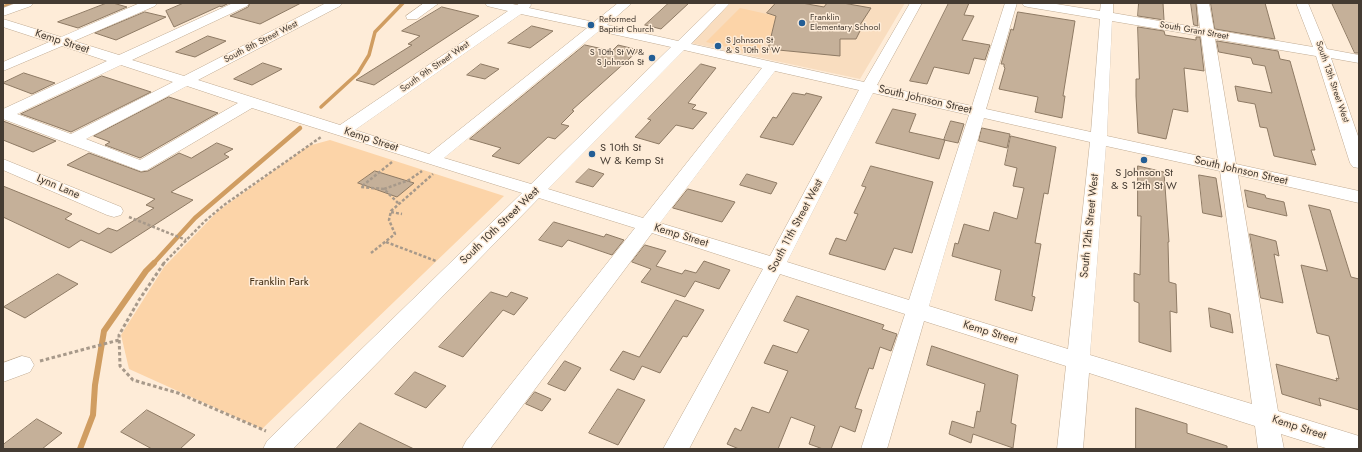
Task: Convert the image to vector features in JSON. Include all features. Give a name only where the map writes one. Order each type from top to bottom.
[{"type":"street","points":[[3,12],[26,3]]},
{"type":"street","points":[[3,67],[151,3]]},
{"type":"street","points":[[243,3],[4,114],[141,166],[251,102]]},
{"type":"street","name":"South 8th Street West","points":[[72,140],[336,3]]},
{"type":"street","points":[[412,16],[433,3]]},
{"type":"street","name":"South Johnson Street","points":[[491,3],[523,6],[596,26],[681,46],[1359,197]]},
{"type":"street","points":[[429,168],[596,26],[626,3]]},
{"type":"street","name":"South 10th Street West","points":[[281,444],[724,3]]},
{"type":"street","name":"South 11th Street West","points":[[676,449],[869,87],[916,3]]},
{"type":"street","points":[[874,449],[1011,3]]},
{"type":"street","name":"South Grant Street","points":[[1028,3],[1106,10],[1206,33],[1359,59]]},
{"type":"street","points":[[1203,3],[1206,33],[1229,168],[1271,449]]},
{"type":"street","name":"South 13th Street West","points":[[1302,3],[1359,163]]},
{"type":"street","name":"South 9th Street West","points":[[335,133],[523,6]]},
{"type":"street","name":"South 12th Street West","points":[[1070,449],[1098,138],[1106,10]]},
{"type":"street","name":"Kemp Street","points":[[3,23],[251,102],[429,168],[536,191],[1078,361],[1359,447]]},
{"type":"street","points":[[475,449],[771,66]]},
{"type":"street","name":"Lynn Lane","points":[[3,164],[114,211]]},
{"type":"path","points":[[281,444],[259,429],[178,393],[133,380],[120,366],[119,335],[146,288],[161,266],[205,221],[224,205],[293,159],[315,141],[335,133]]},
{"type":"path","points":[[392,162],[362,187],[384,189],[409,180],[429,168]]},
{"type":"path","points":[[371,253],[395,234],[389,224],[389,215],[398,203],[410,196],[429,168]]},
{"type":"path","points":[[384,189],[387,194],[398,203]]},
{"type":"path","points":[[114,211],[186,240]]},
{"type":"path","points":[[391,212],[402,214]]},
{"type":"path","points":[[386,242],[436,261]]},
{"type":"path","points":[[12,369],[120,340]]},
{"type":"shaded area","name":"Franklin Elementary School","points":[[731,3],[905,3],[860,79],[691,43]]},
{"type":"green space","points":[[740,8],[776,16],[770,40],[762,39],[760,49],[757,54],[706,42]]},
{"type":"green space","name":"Franklin Park","points":[[330,140],[504,196],[262,429],[129,369],[121,335],[164,267],[218,211],[308,146]]},
{"type":"building","points":[[107,3],[127,7],[78,28],[58,22]]},
{"type":"building","points":[[184,3],[229,3],[174,27],[166,11]]},
{"type":"building","points":[[250,3],[301,3],[260,24],[230,16],[248,7]]},
{"type":"building","points":[[669,3],[689,3],[661,29],[645,25]]},
{"type":"building","name":"Franklin Elementary School","points":[[776,3],[802,3],[824,7],[827,3],[843,3],[871,8],[860,25],[863,25],[856,39],[840,39],[840,56],[768,49],[776,16],[767,13]]},
{"type":"building","points":[[949,3],[969,3],[964,15],[974,16],[962,40],[990,45],[985,60],[974,58],[969,74],[934,67],[927,84],[910,81]]},
{"type":"building","points":[[1139,3],[1163,3],[1164,20],[1138,16]]},
{"type":"building","points":[[1191,3],[1196,3],[1198,26],[1194,25]]},
{"type":"building","points":[[1211,3],[1265,3],[1275,39],[1215,29]]},
{"type":"building","points":[[1332,3],[1359,3],[1359,53],[1355,53]]},
{"type":"building","points":[[442,7],[479,16],[374,85],[356,80],[412,45],[408,44],[420,36],[402,31]]},
{"type":"building","points":[[145,12],[166,17],[116,40],[95,33]]},
{"type":"building","points":[[1018,12],[1075,21],[1063,96],[1065,96],[1062,118],[1035,112],[1038,97],[999,89],[1005,68],[1004,64],[1001,64],[1011,29],[1013,30]]},
{"type":"building","points":[[532,26],[553,31],[530,48],[508,43]]},
{"type":"building","points":[[1138,27],[1164,31],[1165,35],[1196,40],[1196,37],[1200,37],[1204,71],[1184,68],[1188,112],[1173,109],[1166,139],[1138,133],[1136,79],[1139,79]]},
{"type":"building","points":[[208,36],[226,41],[195,57],[176,52]]},
{"type":"building","points":[[1217,41],[1278,51],[1280,59],[1290,61],[1315,150],[1311,150],[1316,165],[1274,156],[1267,128],[1260,127],[1255,104],[1238,101],[1235,86],[1272,93],[1265,66],[1253,64],[1251,58],[1219,52]]},
{"type":"building","points":[[585,45],[612,51],[618,45],[639,50],[572,110],[574,111],[561,124],[569,126],[555,139],[548,137],[519,164],[492,156],[501,148],[470,139]]},
{"type":"building","points":[[263,63],[282,69],[252,85],[234,79]]},
{"type":"building","points":[[481,64],[499,69],[485,79],[467,75]]},
{"type":"building","points":[[701,64],[716,68],[688,103],[696,105],[692,109],[707,113],[693,129],[676,125],[659,144],[635,137],[651,120],[648,119]]},
{"type":"building","points":[[24,73],[55,83],[32,94],[3,83]]},
{"type":"building","points":[[102,76],[151,92],[71,132],[21,114]]},
{"type":"building","points":[[793,93],[805,95],[806,93],[822,97],[793,145],[760,137],[773,117],[776,118]]},
{"type":"building","points":[[169,97],[218,113],[140,158],[105,145],[110,142],[94,136]]},
{"type":"building","points":[[893,109],[916,114],[909,132],[945,140],[939,159],[876,143]]},
{"type":"building","points":[[3,121],[56,141],[33,152],[3,140]]},
{"type":"building","points":[[951,121],[964,124],[958,143],[944,140]]},
{"type":"building","points":[[982,128],[1010,134],[1007,148],[979,141]]},
{"type":"building","points":[[1011,136],[1056,147],[1048,194],[1044,193],[1035,243],[1041,244],[1032,296],[1035,297],[1032,311],[995,300],[1001,270],[952,256],[955,243],[958,244],[964,224],[989,231],[994,212],[1017,219],[1024,188],[1013,186],[1017,168],[1005,165]]},
{"type":"building","points":[[217,143],[233,149],[224,154],[229,157],[171,192],[193,200],[111,253],[81,240],[69,248],[3,217],[3,186],[72,214],[65,219],[99,234],[108,228],[117,231],[154,208],[146,205],[155,199],[67,165],[89,153],[141,172],[148,171],[179,153],[191,158]]},
{"type":"building","points":[[871,166],[933,182],[912,253],[894,248],[885,270],[829,254],[836,238],[846,241],[858,214],[854,213],[866,187],[862,186]]},
{"type":"building","points":[[1138,166],[1164,172],[1169,242],[1169,282],[1176,284],[1177,313],[1170,311],[1171,352],[1139,342],[1139,303],[1134,301],[1134,273],[1140,275],[1141,216],[1138,216]]},
{"type":"building","points":[[589,169],[604,174],[593,187],[576,182]]},
{"type":"building","points":[[375,171],[414,183],[397,197],[358,183]]},
{"type":"building","points":[[747,174],[777,183],[771,194],[740,185]]},
{"type":"building","points":[[1199,175],[1216,178],[1222,217],[1203,213]]},
{"type":"building","points":[[688,189],[735,202],[722,222],[673,208]]},
{"type":"building","points":[[1245,190],[1265,195],[1266,198],[1284,202],[1287,216],[1248,207]]},
{"type":"building","points":[[1309,205],[1330,210],[1351,277],[1359,279],[1359,410],[1319,398],[1321,406],[1282,394],[1276,364],[1337,381],[1336,378],[1339,379],[1329,336],[1317,333],[1301,265],[1327,271]]},
{"type":"building","points":[[554,222],[604,237],[606,234],[624,240],[612,255],[568,240],[562,247],[539,240]]},
{"type":"building","points":[[1250,234],[1276,241],[1279,256],[1274,254],[1283,303],[1261,298]]},
{"type":"building","points":[[645,245],[666,251],[656,266],[682,274],[685,270],[696,273],[704,261],[730,270],[719,289],[695,281],[685,297],[641,282],[651,269],[632,262]]},
{"type":"building","points":[[58,274],[78,284],[25,318],[4,307]]},
{"type":"building","points":[[491,292],[507,297],[511,292],[528,298],[514,315],[503,310],[463,357],[439,347]]},
{"type":"building","points":[[797,296],[884,325],[882,329],[897,334],[891,351],[880,347],[873,369],[869,368],[855,408],[862,410],[855,432],[840,426],[831,449],[823,449],[809,444],[815,426],[791,417],[778,449],[739,449],[727,444],[735,428],[741,431],[752,407],[769,413],[788,371],[764,363],[773,345],[797,353],[809,330],[784,321]]},
{"type":"building","points":[[676,300],[704,310],[687,337],[683,336],[660,373],[642,366],[634,380],[610,370],[623,351],[639,357]]},
{"type":"building","points":[[1209,308],[1230,314],[1233,333],[1211,327]]},
{"type":"building","points":[[932,346],[1018,375],[1011,423],[1016,425],[1013,448],[973,434],[971,443],[949,434],[952,421],[974,428],[977,411],[980,412],[985,384],[927,365]]},
{"type":"building","points":[[565,361],[581,368],[565,391],[548,384]]},
{"type":"building","points":[[415,372],[446,386],[426,408],[395,394]]},
{"type":"building","points":[[618,389],[645,400],[618,445],[589,433]]},
{"type":"building","points":[[535,392],[551,399],[542,411],[526,404]]},
{"type":"building","points":[[1136,408],[1187,424],[1187,433],[1227,446],[1227,449],[1136,449]]},
{"type":"building","points":[[147,410],[195,435],[180,449],[152,449],[121,432]]},
{"type":"building","points":[[37,419],[62,433],[42,449],[3,449],[3,445]]},
{"type":"building","points":[[360,423],[414,449],[336,449]]},
{"type":"waterway","points":[[3,7],[14,3]]},
{"type":"waterway","points":[[321,107],[358,73],[369,55],[375,32],[403,3]]},
{"type":"waterway","points":[[153,264],[195,218],[300,128]]},
{"type":"waterway","points":[[80,449],[93,415],[95,385],[104,331],[146,271],[153,264]]},
{"type":"place","name":"Franklin Elementary School","points":[[802,23]]},
{"type":"place","name":"Reformed Baptist Church","points":[[591,25]]},
{"type":"place","name":"S Johnson St & S 10th St W","points":[[718,46]]},
{"type":"place","name":"S 10th St W & S Johnson St","points":[[652,58]]},
{"type":"place","name":"S 10th St W & Kemp St","points":[[592,154]]},
{"type":"place","name":"S Johnson St & S 12th St W","points":[[1144,160]]}]
